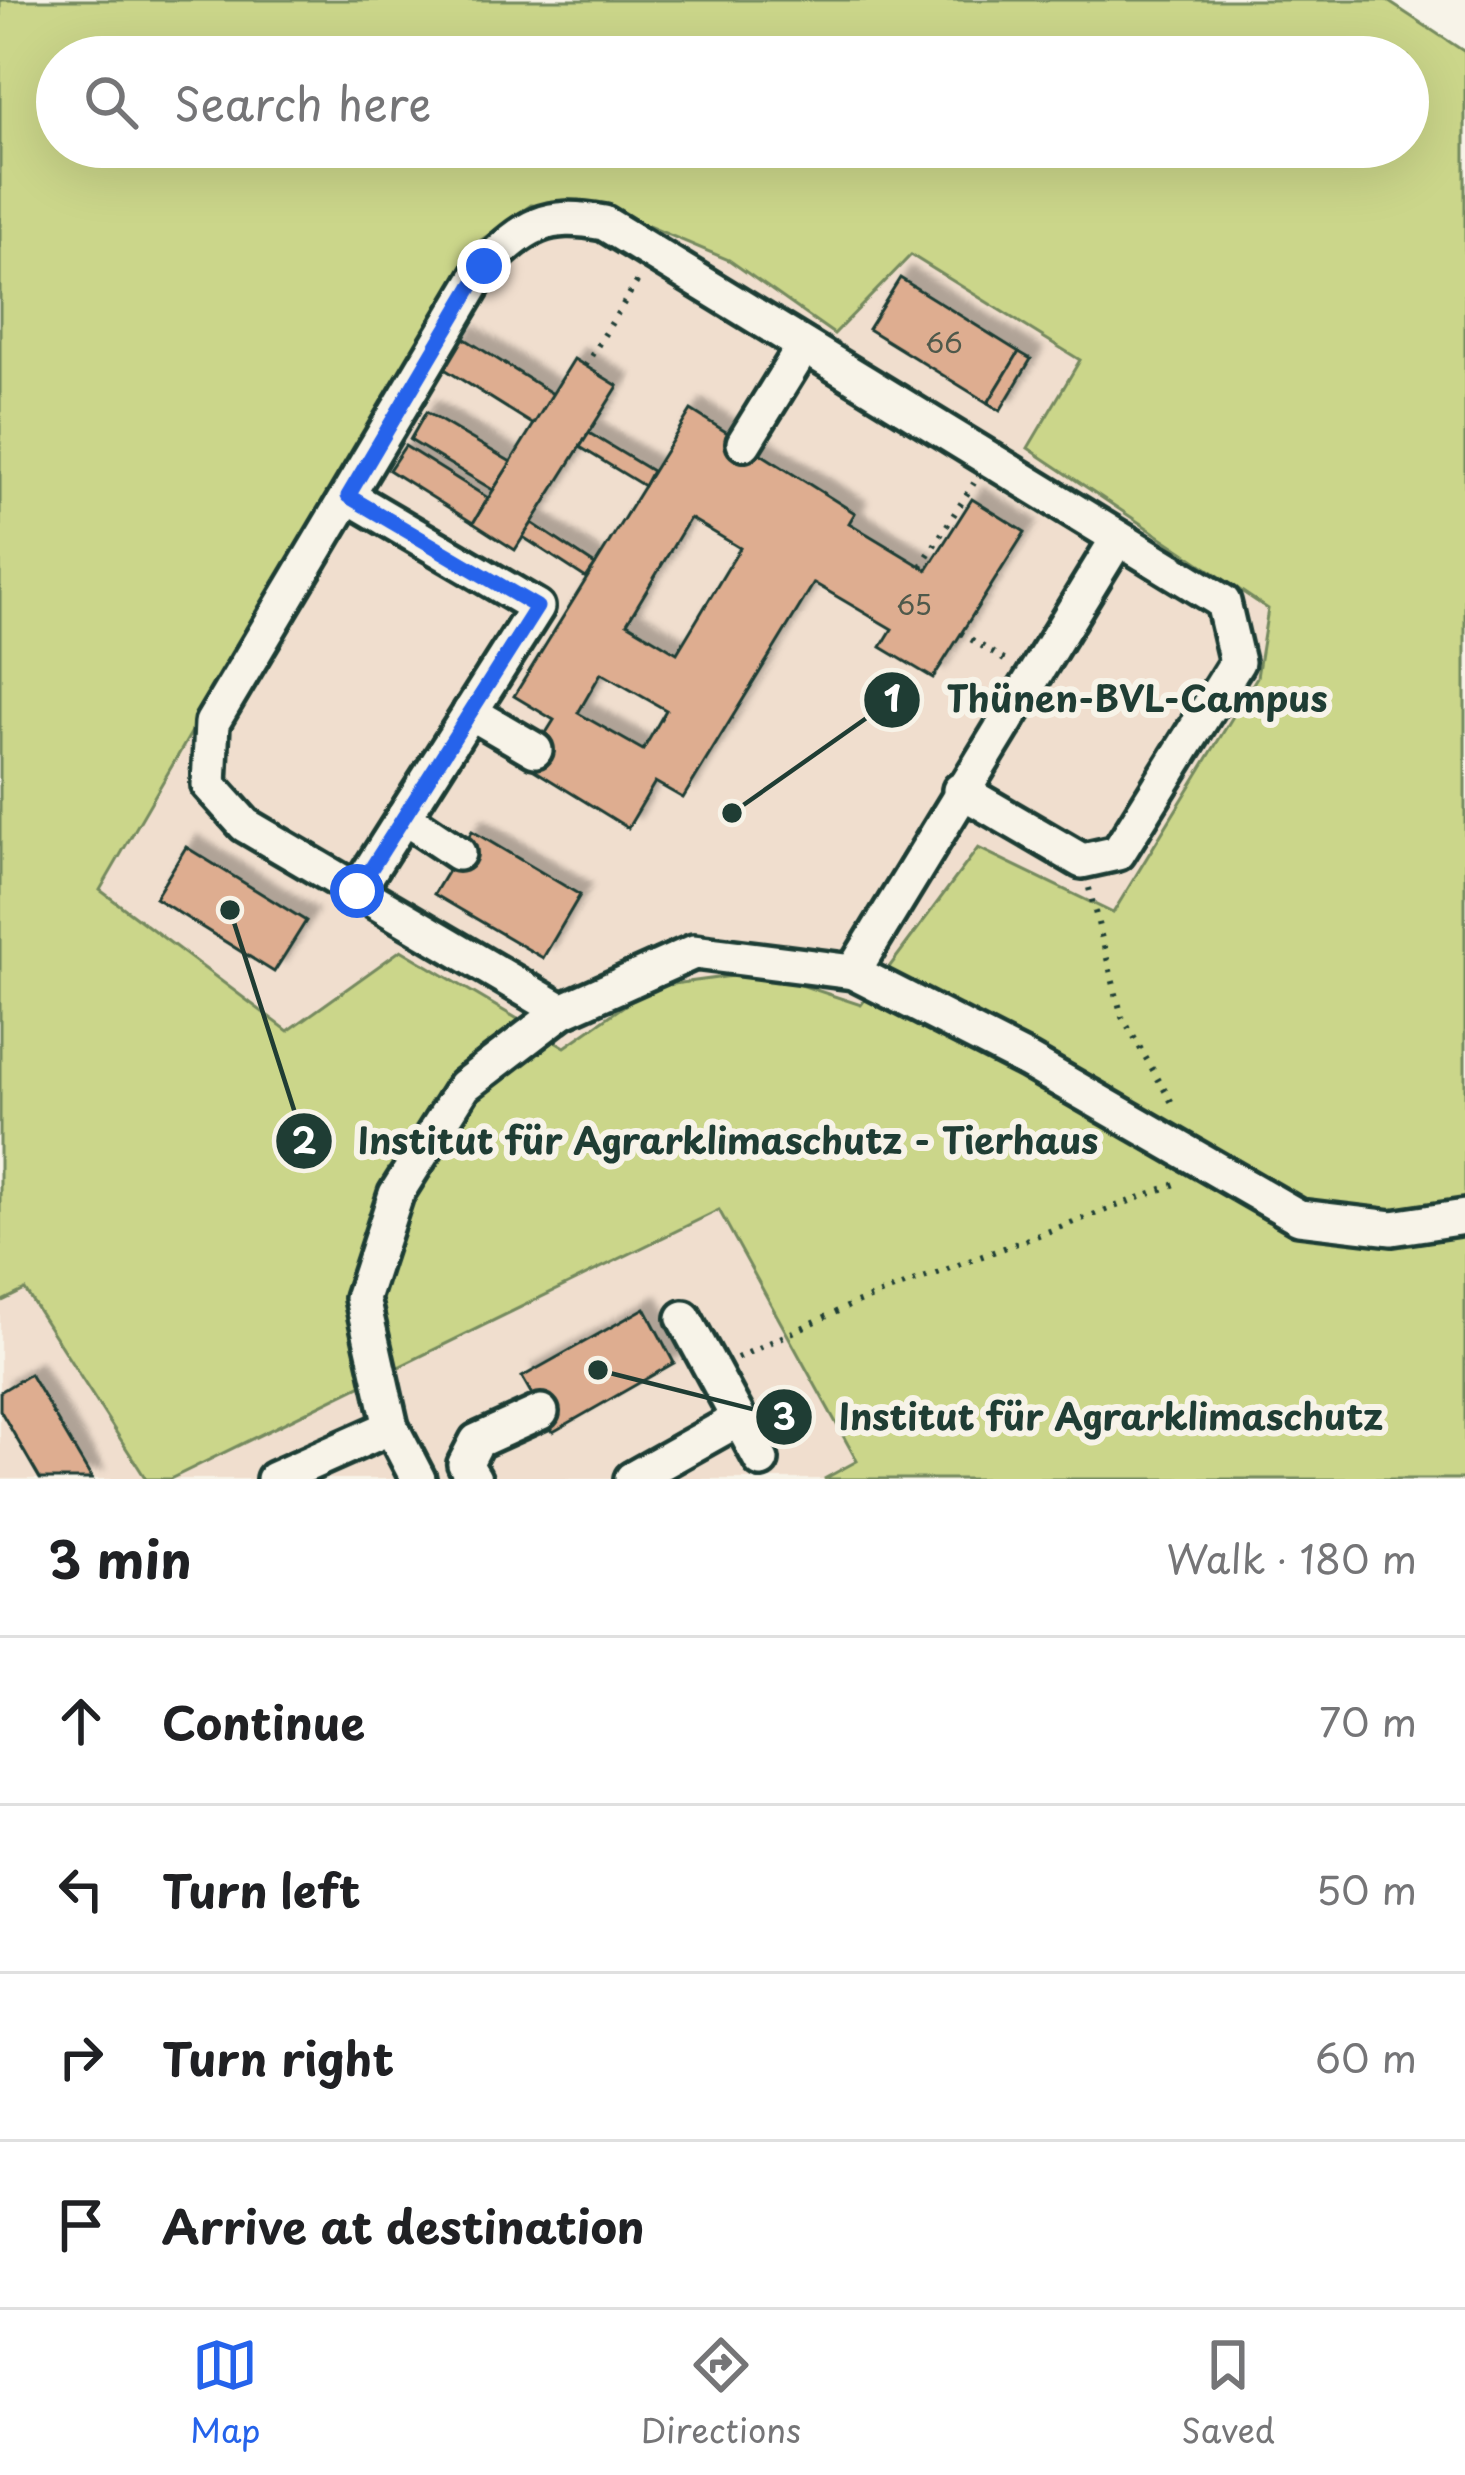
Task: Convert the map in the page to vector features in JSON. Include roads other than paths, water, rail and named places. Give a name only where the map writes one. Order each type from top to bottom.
[{"type":"lane","points":[[562,1011],[245,825],[209,784],[212,723],[484,266],[516,236],[560,214],[604,224],[1223,602],[1237,662],[1118,853],[1082,861],[960,790]]},
{"type":"lane","points":[[744,443],[804,346]]},
{"type":"lane","points":[[348,496],[537,607],[518,662],[470,712],[357,891]]},
{"type":"lane","points":[[853,972],[1118,538]]},
{"type":"lane","points":[[470,712],[535,750]]},
{"type":"lane","points":[[404,818],[458,853]]},
{"type":"lane","points":[[418,1479],[391,1427],[362,1298],[396,1194],[464,1086],[562,1011],[694,952],[853,972],[1028,1061],[1211,1170],[1299,1216],[1392,1228],[1465,1217]]},
{"type":"lane","points":[[684,1318],[760,1460]]},
{"type":"lane","points":[[474,1479],[465,1464],[477,1441],[542,1412]]},
{"type":"lane","points":[[632,1479],[739,1419]]},
{"type":"lane","points":[[274,1479],[391,1427]]},
{"type":"place","name":"Thünen-BVL-Campus","points":[[732,813]]},
{"type":"place","name":"Institut für Agrarklimaschutz - Tierhaus","points":[[230,910]]},
{"type":"place","name":"Institut für Agrarklimaschutz","points":[[598,1370]]}]
